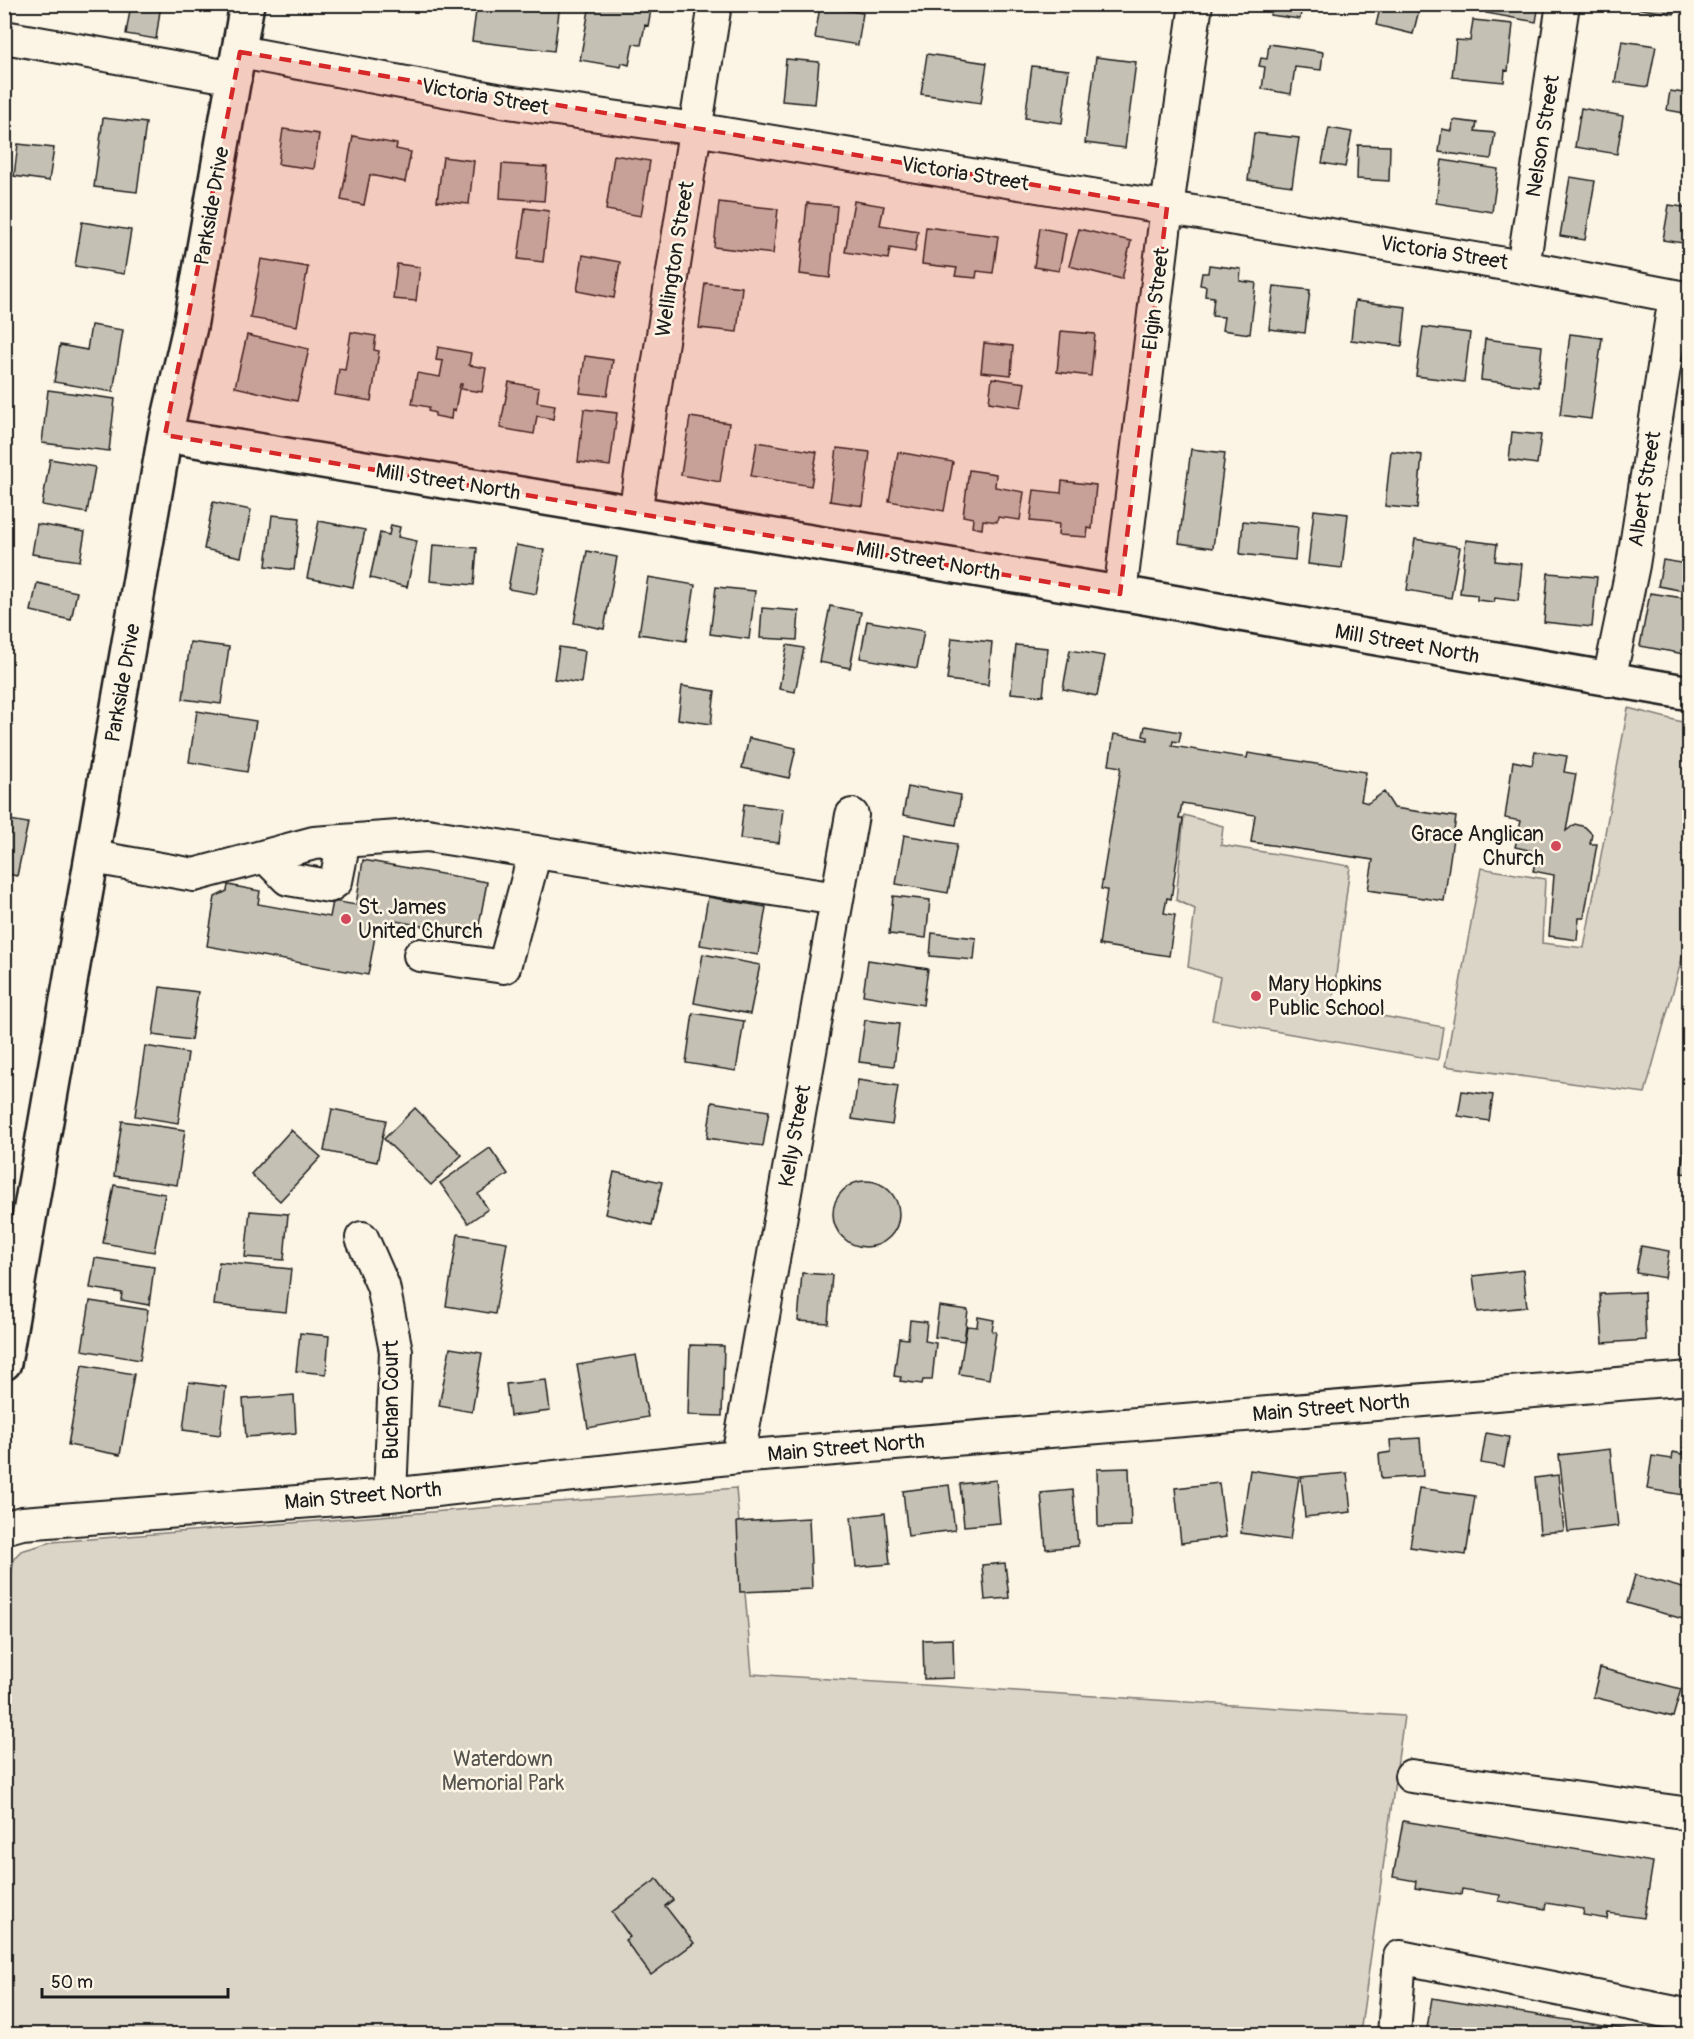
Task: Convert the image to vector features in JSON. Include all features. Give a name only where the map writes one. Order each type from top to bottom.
[{"type":"main road","name":"Parkside Drive","points":[[4,1363],[165,435],[190,327],[247,4]]},
{"type":"main road","name":"Mill Street North","points":[[165,435],[1120,594],[1689,693]]},
{"type":"street","name":"Wellington Street","points":[[635,513],[715,4]]},
{"type":"street","name":"Elgin Street","points":[[1120,594],[1167,207],[1196,4]]},
{"type":"street","name":"Nelson Street","points":[[1523,267],[1563,4]]},
{"type":"street","name":"Victoria Street","points":[[4,37],[238,65],[695,129],[1523,267],[1682,298]]},
{"type":"street","name":"Albert Street","points":[[1609,680],[1633,565],[1682,298]]},
{"type":"street","name":"Kelly Street","points":[[738,1457],[852,815]]},
{"type":"street","points":[[93,857],[194,875],[314,843],[427,835],[837,899]]},
{"type":"street","points":[[265,856],[288,879],[329,886],[336,881],[344,841]]},
{"type":"street","points":[[420,955],[504,967],[535,852]]},
{"type":"street","name":"Buchan Court","points":[[362,1238],[383,1286],[396,1351],[390,1495]]},
{"type":"street","name":"Main Street North","points":[[4,1528],[22,1523],[390,1495],[738,1457],[1689,1378]]},
{"type":"street","points":[[1411,1776],[1689,1814]]},
{"type":"street","points":[[1394,2034],[1400,1957],[1689,2016]]},
{"type":"highlighted area","points":[[240,52],[1167,207],[1120,594],[165,435]]},
{"type":"green space","points":[[1628,708],[1690,724],[1689,933],[1645,1093],[1445,1066],[1481,868],[1545,879],[1542,943],[1584,948]]},
{"type":"green space","points":[[1184,815],[1223,826],[1221,845],[1350,866],[1332,1007],[1443,1027],[1438,1060],[1212,1020],[1220,977],[1188,967],[1195,909],[1176,900]]},
{"type":"green space","name":"Waterdown Memorial Park","points":[[736,1488],[752,1674],[1404,1716],[1360,2034],[5,2034],[5,1616],[14,1558],[21,1551],[52,1542]]},
{"type":"building","points":[[131,4],[161,4],[156,39],[126,34]]},
{"type":"building","points":[[477,4],[560,4],[554,51],[472,41]]},
{"type":"building","points":[[590,4],[652,4],[648,26],[645,25],[641,45],[633,44],[629,65],[622,63],[621,67],[580,60]]},
{"type":"building","points":[[1112,4],[1132,4],[1132,8]]},
{"type":"building","points":[[1272,4],[1302,4],[1300,19],[1270,15]]},
{"type":"building","points":[[1381,4],[1397,4],[1419,10],[1413,34],[1376,25]]},
{"type":"building","points":[[1488,4],[1539,4],[1536,22],[1486,13]]},
{"type":"building","points":[[1628,4],[1675,4],[1674,14],[1627,7]]},
{"type":"building","points":[[820,6],[863,13],[858,45],[815,38]]},
{"type":"building","points":[[1473,20],[1513,24],[1508,71],[1505,70],[1504,82],[1452,77],[1456,40],[1470,41]]},
{"type":"building","points":[[1622,41],[1656,46],[1648,87],[1615,82]]},
{"type":"building","points":[[1269,44],[1323,52],[1321,70],[1295,67],[1291,94],[1262,89],[1265,67],[1259,66],[1261,58],[1267,59]]},
{"type":"building","points":[[927,54],[987,63],[981,103],[921,94]]},
{"type":"building","points":[[1096,57],[1136,62],[1125,148],[1085,143]]},
{"type":"building","points":[[786,59],[819,62],[815,104],[782,101]]},
{"type":"building","points":[[1032,66],[1069,70],[1062,123],[1025,118]]},
{"type":"building","points":[[1670,91],[1690,94],[1690,114],[1667,110]]},
{"type":"building","points":[[1581,108],[1623,116],[1617,154],[1575,147]]},
{"type":"building","points":[[103,118],[146,123],[137,192],[94,187]]},
{"type":"building","points":[[1453,120],[1477,123],[1475,131],[1495,133],[1491,159],[1439,152],[1442,129],[1452,131]]},
{"type":"building","points":[[1329,128],[1352,132],[1345,167],[1322,163]]},
{"type":"building","points":[[283,129],[319,134],[314,169],[278,164]]},
{"type":"building","points":[[1254,133],[1299,138],[1292,186],[1248,180]]},
{"type":"building","points":[[353,136],[397,144],[396,149],[411,152],[405,182],[370,175],[364,205],[341,200]]},
{"type":"building","points":[[18,144],[54,148],[49,181],[14,176]]},
{"type":"building","points":[[1358,145],[1390,146],[1389,181],[1357,179]]},
{"type":"building","points":[[614,155],[650,161],[641,216],[606,210]]},
{"type":"building","points":[[443,157],[474,161],[469,204],[437,201]]},
{"type":"building","points":[[1442,160],[1498,169],[1492,212],[1436,203]]},
{"type":"building","points":[[502,164],[547,167],[544,201],[500,198]]},
{"type":"building","points":[[1570,177],[1595,181],[1585,240],[1560,236]]},
{"type":"building","points":[[854,201],[884,206],[880,225],[918,231],[915,252],[890,248],[888,259],[845,252]]},
{"type":"building","points":[[719,202],[778,209],[773,254],[714,247]]},
{"type":"building","points":[[807,203],[837,206],[830,278],[800,274]]},
{"type":"building","points":[[1669,205],[1690,208],[1690,244],[1663,240]]},
{"type":"building","points":[[525,208],[549,211],[543,262],[518,259]]},
{"type":"building","points":[[82,222],[131,230],[124,274],[75,266]]},
{"type":"building","points":[[926,227],[998,236],[993,273],[977,271],[976,278],[955,276],[957,268],[922,264]]},
{"type":"building","points":[[1040,228],[1066,233],[1059,271],[1034,267]]},
{"type":"building","points":[[1079,229],[1131,241],[1122,279],[1069,266]]},
{"type":"building","points":[[583,255],[620,262],[614,298],[577,291]]},
{"type":"building","points":[[261,259],[308,267],[297,326],[250,318]]},
{"type":"building","points":[[397,264],[420,267],[416,301],[393,299]]},
{"type":"building","points":[[1209,265],[1241,269],[1240,281],[1256,283],[1250,334],[1222,330],[1224,317],[1212,316],[1214,297],[1205,296],[1206,286],[1200,285],[1202,273],[1208,273]]},
{"type":"building","points":[[705,283],[742,287],[737,332],[699,328]]},
{"type":"building","points":[[1274,286],[1310,290],[1305,333],[1269,329]]},
{"type":"building","points":[[1355,301],[1406,307],[1402,346],[1351,340]]},
{"type":"building","points":[[91,325],[123,330],[113,392],[54,382],[60,345],[87,350]]},
{"type":"building","points":[[1423,327],[1470,333],[1464,382],[1416,376]]},
{"type":"building","points":[[1061,331],[1095,334],[1091,376],[1057,372]]},
{"type":"building","points":[[351,332],[376,336],[374,350],[379,351],[371,401],[335,395],[339,369],[345,370]]},
{"type":"building","points":[[1570,334],[1602,338],[1591,419],[1560,415]]},
{"type":"building","points":[[247,335],[309,349],[297,401],[235,387]]},
{"type":"building","points":[[1485,339],[1542,346],[1538,387],[1481,380]]},
{"type":"building","points":[[984,343],[1013,346],[1011,375],[981,372]]},
{"type":"building","points":[[438,347],[471,353],[469,365],[486,368],[482,392],[461,389],[462,384],[460,384],[455,411],[452,410],[451,419],[435,416],[435,413],[428,411],[429,407],[412,404],[417,373],[440,377],[443,361],[436,360]]},
{"type":"building","points":[[585,356],[613,360],[607,396],[580,393]]},
{"type":"building","points":[[992,378],[1025,383],[1021,407],[989,402]]},
{"type":"building","points":[[509,382],[539,388],[537,402],[555,405],[553,419],[537,416],[534,434],[500,428]]},
{"type":"building","points":[[48,390],[115,399],[109,451],[42,443]]},
{"type":"building","points":[[584,409],[617,413],[610,466],[578,462]]},
{"type":"building","points":[[690,417],[729,423],[720,482],[681,475]]},
{"type":"building","points":[[1512,432],[1541,435],[1537,464],[1509,460]]},
{"type":"building","points":[[757,442],[817,452],[811,486],[751,476]]},
{"type":"building","points":[[837,448],[870,452],[863,506],[830,501]]},
{"type":"building","points":[[1191,449],[1225,453],[1213,548],[1179,543]]},
{"type":"building","points":[[1391,451],[1422,455],[1417,509],[1385,506]]},
{"type":"building","points":[[898,452],[953,462],[944,511],[889,501]]},
{"type":"building","points":[[50,459],[95,467],[87,513],[42,505]]},
{"type":"building","points":[[1687,463],[1690,463],[1690,503],[1684,503]]},
{"type":"building","points":[[969,470],[996,474],[995,487],[1024,492],[1020,520],[998,517],[997,522],[983,520],[982,529],[972,527],[973,518],[963,516]]},
{"type":"building","points":[[1062,481],[1096,485],[1092,529],[1088,528],[1087,537],[1058,535],[1059,524],[1030,521],[1034,490],[1061,493]]},
{"type":"building","points":[[213,502],[251,510],[241,557],[204,549]]},
{"type":"building","points":[[1314,510],[1348,514],[1342,568],[1308,564]]},
{"type":"building","points":[[272,515],[300,518],[294,570],[266,566]]},
{"type":"building","points":[[319,521],[365,530],[353,587],[307,578]]},
{"type":"building","points":[[1243,521],[1298,527],[1295,560],[1240,554]]},
{"type":"building","points":[[37,524],[85,532],[80,561],[32,554]]},
{"type":"building","points":[[391,525],[400,527],[398,537],[417,541],[407,587],[370,578],[380,533],[389,535]]},
{"type":"building","points":[[1415,539],[1460,547],[1451,598],[1407,590]]},
{"type":"building","points":[[1466,540],[1497,544],[1495,561],[1522,564],[1518,601],[1495,598],[1494,602],[1477,600],[1477,595],[1460,593]]},
{"type":"building","points":[[433,545],[477,548],[474,585],[430,581]]},
{"type":"building","points":[[516,545],[544,550],[536,594],[508,589]]},
{"type":"building","points":[[587,551],[617,557],[604,629],[574,623]]},
{"type":"building","points":[[1663,560],[1688,564],[1684,591],[1658,586]]},
{"type":"building","points":[[1548,573],[1597,577],[1592,627],[1544,622]]},
{"type":"building","points":[[648,577],[695,585],[686,641],[639,634]]},
{"type":"building","points":[[37,583],[77,592],[71,620],[31,611]]},
{"type":"building","points":[[716,587],[755,591],[749,639],[710,634]]},
{"type":"building","points":[[1650,593],[1690,599],[1690,655],[1640,646]]},
{"type":"building","points":[[830,606],[861,612],[850,668],[819,662]]},
{"type":"building","points":[[762,608],[799,611],[797,640],[760,638]]},
{"type":"building","points":[[867,621],[924,631],[917,668],[860,658]]},
{"type":"building","points":[[952,638],[992,642],[988,685],[947,680]]},
{"type":"building","points":[[190,642],[229,647],[221,704],[183,699]]},
{"type":"building","points":[[787,645],[804,648],[795,692],[779,689]]},
{"type":"building","points":[[1016,645],[1048,648],[1043,696],[1011,693]]},
{"type":"building","points":[[559,647],[585,651],[581,683],[554,679]]},
{"type":"building","points":[[1070,650],[1105,656],[1097,696],[1063,689]]},
{"type":"building","points":[[682,686],[715,691],[711,724],[678,719]]},
{"type":"building","points":[[197,711],[256,721],[247,772],[189,762]]},
{"type":"building","points":[[1145,726],[1181,732],[1179,742],[1173,741],[1172,746],[1247,758],[1248,753],[1366,772],[1361,801],[1368,803],[1384,792],[1394,808],[1456,817],[1444,901],[1368,890],[1373,860],[1251,842],[1255,815],[1182,803],[1179,819],[1183,819],[1171,899],[1167,898],[1164,913],[1175,915],[1169,956],[1099,945],[1107,890],[1101,889],[1121,767],[1109,765],[1114,734],[1148,740],[1148,737],[1143,736]]},
{"type":"building","points":[[749,738],[796,748],[789,778],[742,768]]},
{"type":"building","name":"Grace Anglican Church","points":[[1535,751],[1567,756],[1564,772],[1576,774],[1566,831],[1575,824],[1585,827],[1592,834],[1590,844],[1597,844],[1584,918],[1579,918],[1577,940],[1549,936],[1554,875],[1533,871],[1538,852],[1515,847],[1521,821],[1505,818],[1513,761],[1532,765]]},
{"type":"building","points":[[908,787],[961,795],[956,825],[903,815]]},
{"type":"building","points":[[744,804],[783,809],[779,843],[740,839]]},
{"type":"building","points":[[4,819],[28,823],[17,876],[4,873]]},
{"type":"building","points":[[904,835],[957,844],[948,893],[896,884]]},
{"type":"building","name":"St. James United Church","points":[[363,860],[487,882],[477,936],[396,921],[394,928],[377,925],[368,975],[207,946],[215,897],[227,891],[228,885],[260,891],[258,904],[330,917],[333,901],[356,905]]},
{"type":"building","points":[[4,882],[11,883],[4,918]]},
{"type":"building","points":[[893,896],[930,900],[926,938],[889,934]]},
{"type":"building","points":[[708,897],[766,907],[758,955],[700,945]]},
{"type":"building","points":[[932,933],[976,938],[974,960],[930,956]]},
{"type":"building","points":[[703,954],[760,965],[750,1014],[694,1003]]},
{"type":"building","points":[[868,960],[928,969],[923,1005],[863,995]]},
{"type":"building","points":[[160,987],[198,992],[191,1040],[153,1035]]},
{"type":"building","points":[[693,1013],[744,1021],[736,1071],[686,1063]]},
{"type":"building","points":[[865,1020],[899,1024],[894,1066],[859,1062]]},
{"type":"building","points":[[145,1046],[188,1053],[178,1123],[135,1116]]},
{"type":"building","points":[[858,1080],[898,1086],[892,1125],[852,1119]]},
{"type":"building","points":[[1462,1091],[1493,1095],[1489,1121],[1458,1116]]},
{"type":"building","points":[[712,1102],[769,1111],[763,1146],[707,1138]]},
{"type":"building","points":[[415,1108],[462,1155],[431,1185],[384,1139]]},
{"type":"building","points":[[332,1109],[386,1120],[377,1162],[324,1151]]},
{"type":"building","points":[[122,1121],[185,1130],[177,1185],[114,1176]]},
{"type":"building","points":[[291,1130],[321,1157],[280,1201],[251,1174]]},
{"type":"building","points":[[1684,1147],[1690,1147],[1690,1174],[1681,1173]]},
{"type":"building","points":[[490,1148],[508,1174],[478,1194],[488,1209],[468,1223],[440,1183]]},
{"type":"building","points":[[614,1172],[662,1182],[652,1225],[605,1214]]},
{"type":"building","points":[[866,1181],[879,1183],[889,1191],[897,1201],[899,1214],[897,1227],[889,1237],[879,1245],[866,1247],[853,1245],[843,1237],[835,1227],[833,1214],[835,1201],[843,1191],[853,1183]]},
{"type":"building","points":[[114,1185],[165,1194],[154,1252],[103,1243]]},
{"type":"building","points":[[250,1211],[288,1214],[284,1260],[245,1257]]},
{"type":"building","points":[[458,1234],[507,1242],[495,1314],[446,1306]]},
{"type":"building","points":[[1641,1246],[1669,1251],[1665,1278],[1636,1273]]},
{"type":"building","points":[[95,1258],[154,1267],[149,1305],[121,1300],[122,1293],[90,1288]]},
{"type":"building","points":[[219,1262],[291,1269],[286,1312],[214,1305]]},
{"type":"building","points":[[1523,1270],[1527,1307],[1478,1312],[1473,1276]]},
{"type":"building","points":[[802,1273],[832,1275],[828,1323],[798,1321]]},
{"type":"building","points":[[1644,1292],[1646,1340],[1603,1343],[1600,1294]]},
{"type":"building","points":[[90,1301],[148,1310],[140,1360],[82,1350]]},
{"type":"building","points":[[939,1306],[968,1310],[964,1341],[935,1337]]},
{"type":"building","points":[[978,1317],[994,1320],[992,1331],[996,1332],[989,1379],[959,1374],[967,1326],[977,1327]]},
{"type":"building","points":[[910,1320],[927,1322],[925,1341],[936,1343],[932,1380],[923,1380],[922,1384],[900,1381],[901,1377],[894,1376],[899,1338],[908,1339]]},
{"type":"building","points":[[300,1333],[329,1336],[326,1374],[296,1371]]},
{"type":"building","points":[[690,1345],[724,1346],[722,1416],[688,1415]]},
{"type":"building","points":[[450,1348],[482,1353],[472,1412],[439,1406]]},
{"type":"building","points":[[636,1355],[648,1417],[588,1428],[577,1365]]},
{"type":"building","points":[[82,1365],[134,1374],[120,1455],[68,1445]]},
{"type":"building","points":[[546,1380],[550,1411],[510,1416],[506,1384]]},
{"type":"building","points":[[189,1382],[226,1387],[220,1435],[183,1430]]},
{"type":"building","points":[[294,1395],[296,1433],[246,1437],[243,1399]]},
{"type":"building","points":[[1486,1433],[1509,1437],[1504,1467],[1481,1463]]},
{"type":"building","points":[[1420,1438],[1423,1476],[1381,1479],[1379,1454],[1391,1452],[1390,1440]]},
{"type":"building","points":[[1683,1448],[1690,1449],[1690,1496],[1647,1489],[1652,1456],[1672,1459],[1673,1452],[1682,1454]]},
{"type":"building","points":[[1610,1449],[1618,1526],[1568,1532],[1559,1455]]},
{"type":"building","points":[[1129,1468],[1131,1526],[1098,1527],[1097,1469]]},
{"type":"building","points":[[1250,1470],[1299,1477],[1290,1540],[1241,1533]]},
{"type":"building","points":[[1347,1473],[1351,1512],[1305,1517],[1301,1477]]},
{"type":"building","points":[[1558,1475],[1564,1531],[1540,1533],[1535,1478]]},
{"type":"building","points":[[996,1480],[1000,1523],[964,1526],[960,1484]]},
{"type":"building","points":[[1219,1483],[1226,1537],[1181,1543],[1175,1488]]},
{"type":"building","points":[[949,1485],[955,1530],[908,1536],[903,1491]]},
{"type":"building","points":[[1419,1488],[1475,1496],[1466,1555],[1410,1547]]},
{"type":"building","points":[[1073,1490],[1078,1546],[1046,1549],[1041,1493]]},
{"type":"building","points":[[885,1513],[890,1564],[856,1567],[851,1517]]},
{"type":"building","points":[[809,1518],[812,1589],[740,1592],[737,1522]]},
{"type":"building","points":[[1005,1563],[1009,1598],[985,1600],[982,1565]]},
{"type":"building","points":[[1635,1575],[1690,1590],[1690,1621],[1627,1603]]},
{"type":"building","points":[[953,1639],[954,1678],[924,1679],[923,1640]]},
{"type":"building","points":[[1600,1668],[1681,1689],[1673,1717],[1593,1697]]},
{"type":"building","points":[[1403,1821],[1653,1862],[1644,1918],[1608,1913],[1607,1919],[1583,1915],[1584,1909],[1546,1903],[1545,1909],[1499,1901],[1500,1895],[1462,1889],[1461,1895],[1415,1888],[1416,1881],[1393,1877]]},
{"type":"building","points":[[657,1879],[673,1900],[665,1906],[694,1943],[651,1975],[625,1940],[630,1937],[612,1912]]},
{"type":"building","points":[[1432,1998],[1653,2034],[1426,2034]]},
{"type":"place","name":"Grace Anglican Church","points":[[1556,846]]},
{"type":"place","name":"St. James United Church","points":[[346,919]]},
{"type":"place","name":"Mary Hopkins Public School","points":[[1256,996]]}]
